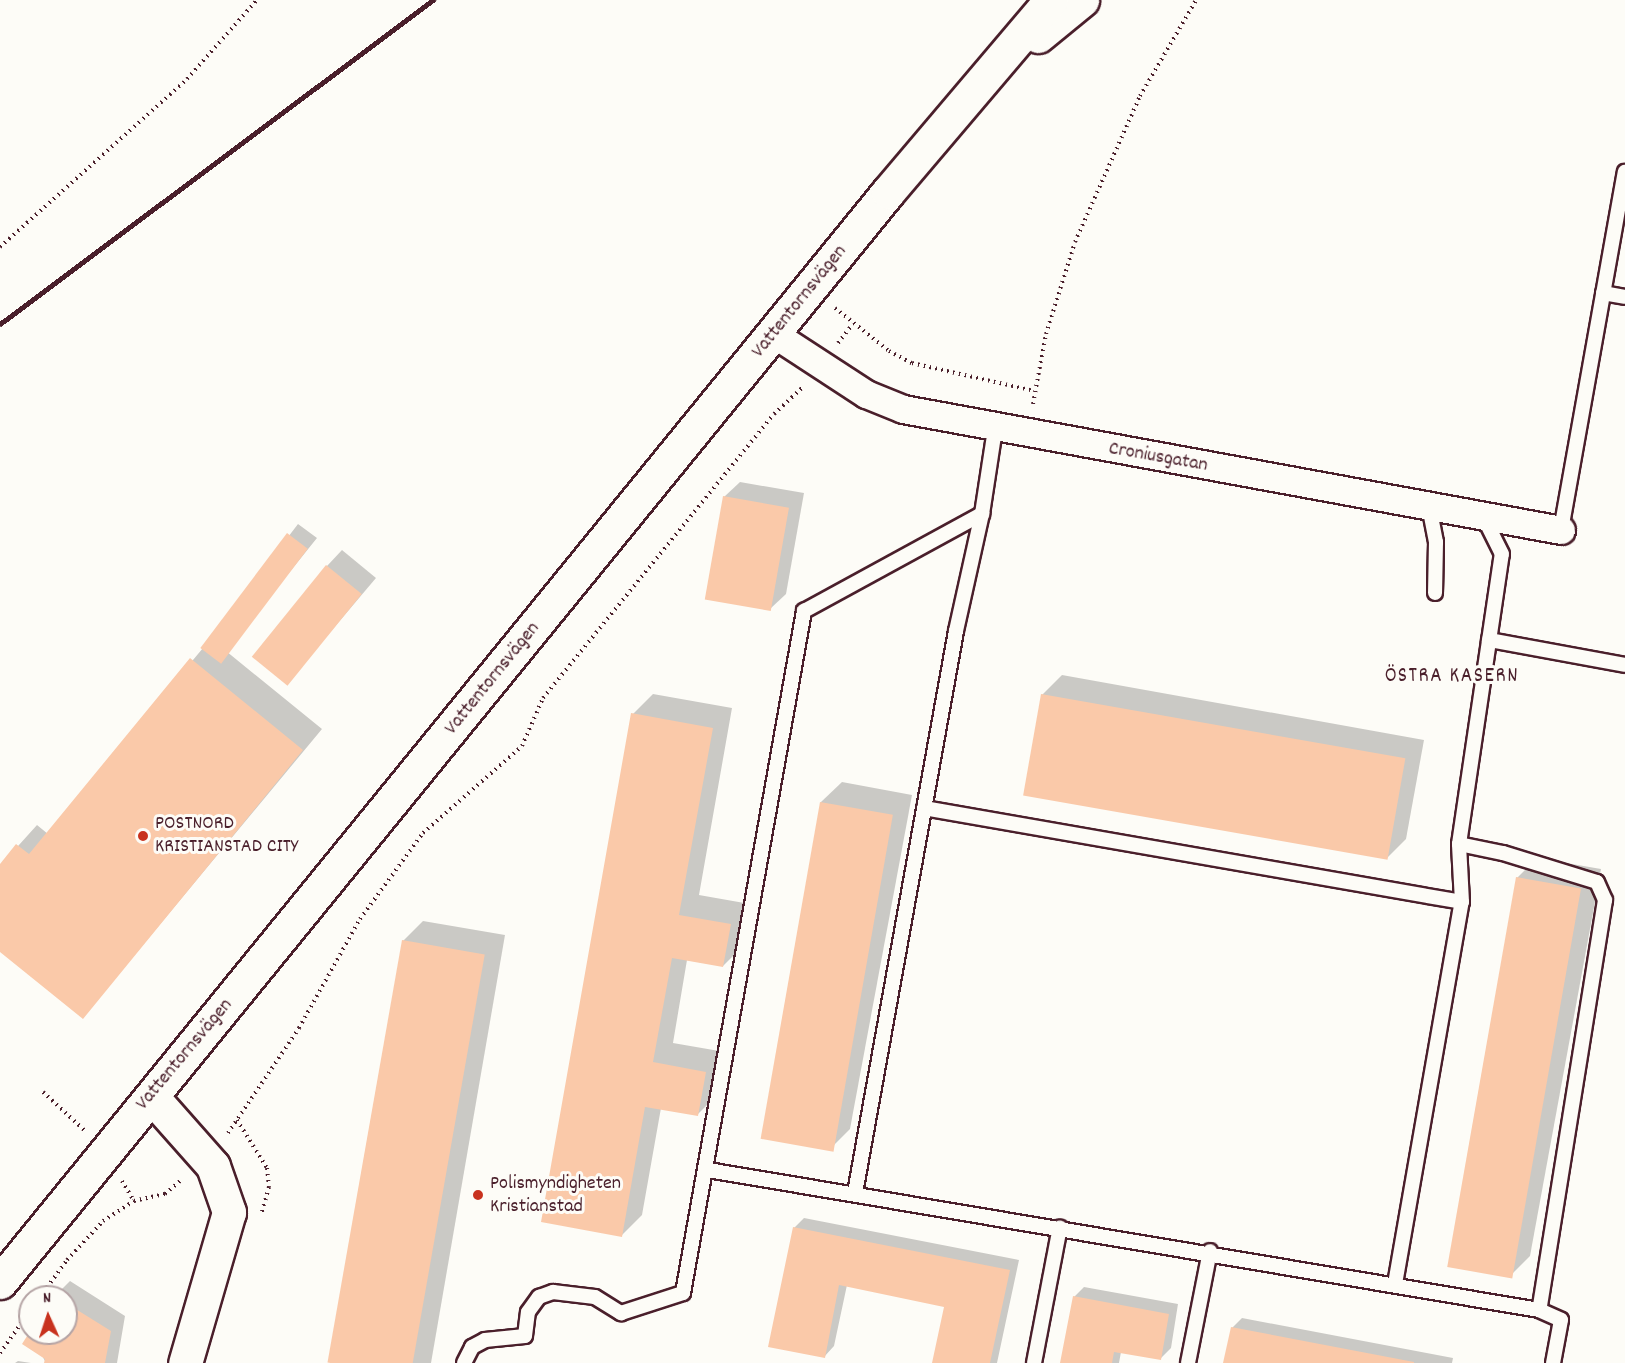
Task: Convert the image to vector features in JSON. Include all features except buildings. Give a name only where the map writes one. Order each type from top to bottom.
[{"type":"street","name":"Vattentornsvägen","points":[[0,1282],[888,192],[989,78],[1051,0]]},
{"type":"street","name":"Vattentornsvägen","points":[[989,78],[1082,0]]},
{"type":"street","name":"Croniusgatan","points":[[774,334],[866,394],[903,409],[995,429],[1561,530]]},
{"type":"street","points":[[152,1097],[213,1166],[229,1212],[185,1363]]},
{"type":"lane","points":[[1561,530],[1625,172]]},
{"type":"lane","points":[[1603,293],[1625,297]]},
{"type":"lane","points":[[855,1193],[924,808],[982,514],[995,429]]},
{"type":"lane","points":[[1429,506],[1436,542],[1435,593]]},
{"type":"lane","points":[[464,1363],[472,1347],[485,1340],[525,1336],[528,1312],[539,1297],[553,1292],[595,1297],[621,1313],[683,1293],[708,1170],[804,611],[982,514]]},
{"type":"lane","points":[[1395,1284],[1462,902],[1459,844],[1502,554],[1483,516]]},
{"type":"lane","points":[[1489,640],[1625,665]]},
{"type":"lane","points":[[924,808],[1462,902]]},
{"type":"lane","points":[[1459,844],[1503,853],[1597,882],[1605,900],[1539,1310]]},
{"type":"lane","points":[[708,1170],[1210,1251],[1539,1310],[1561,1320],[1552,1363]]},
{"type":"lane","points":[[1034,1363],[1060,1227]]},
{"type":"lane","points":[[1188,1363],[1210,1251]]},
{"type":"path","points":[[0,247],[188,79],[256,0]]},
{"type":"path","points":[[1028,435],[1034,391],[1046,334],[1074,242],[1140,96],[1196,0]]},
{"type":"path","points":[[49,1285],[67,1260],[103,1221],[134,1201],[165,1194],[205,1158],[243,1111],[299,1028],[360,919],[423,833],[522,746],[543,698],[774,414],[821,365],[853,324],[889,351],[912,363],[1034,391]]},
{"type":"path","points":[[0,1353],[18,1328]]},
{"type":"railway","points":[[0,324],[433,0]]},
{"type":"place","name":"POSTNORD KRISTIANSTAD CITY","points":[[143,836]]},
{"type":"place","name":"Polismyndigheten Kristianstad","points":[[478,1195]]},
{"type":"district","name":"ÖSTRA KASERN","points":[[1452,677]]}]
